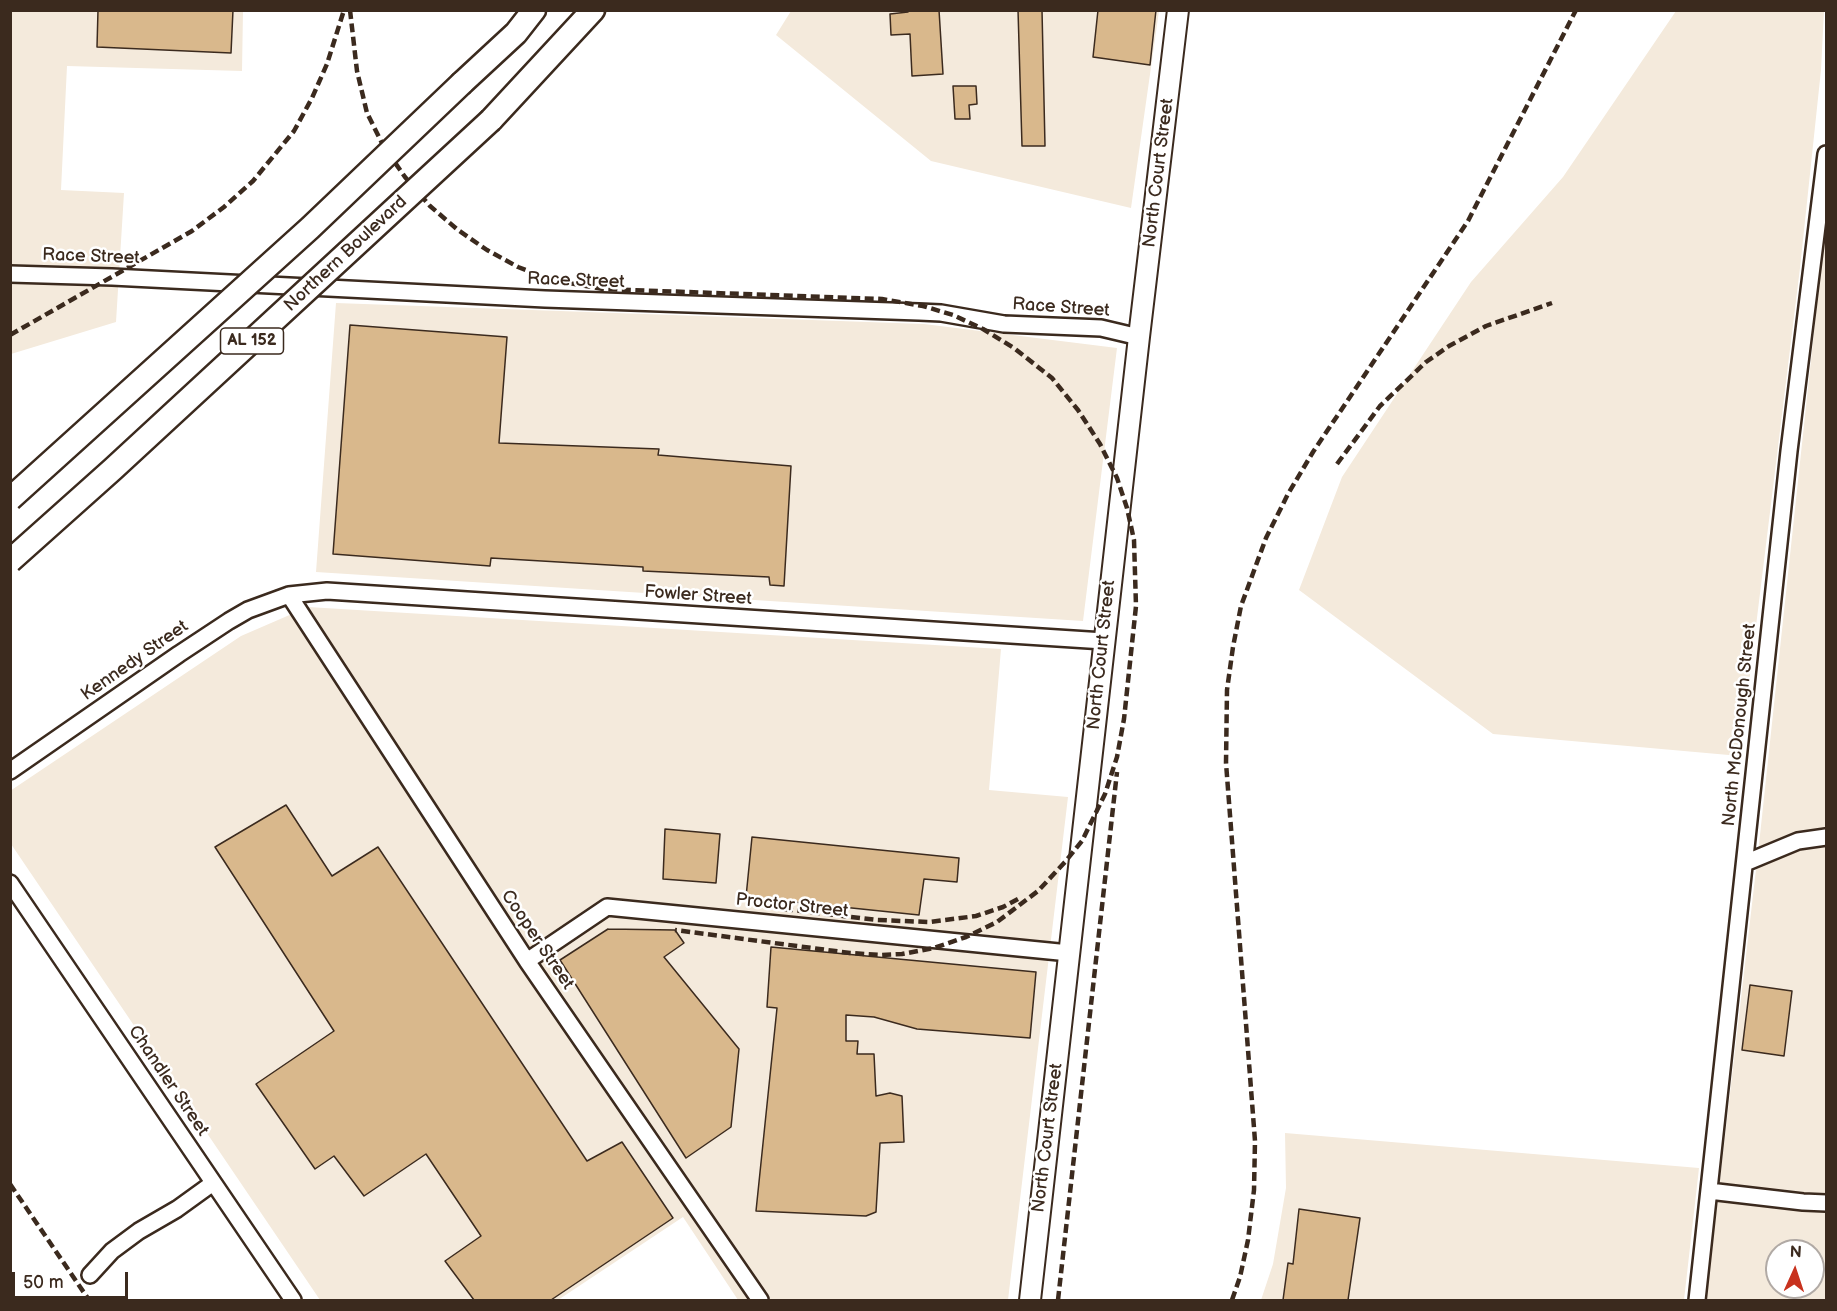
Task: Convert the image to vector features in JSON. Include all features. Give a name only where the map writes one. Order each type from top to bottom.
[{"type":"highway","name":"AL 152","points":[[10,499],[310,228],[499,49],[534,10]]},
{"type":"highway","name":"Northern Boulevard","points":[[10,561],[113,470],[491,120],[593,10]]},
{"type":"main road","name":"North Court Street","points":[[1030,1300],[1178,10]]},
{"type":"street","name":"North McDonough Street","points":[[1697,1300],[1789,451],[1827,154]]},
{"type":"street","name":"Race Street","points":[[10,274],[112,277],[533,299],[930,313],[1004,324],[1101,328],[1139,336]]},
{"type":"street","name":"Fowler Street","points":[[290,595],[327,591],[1104,641]]},
{"type":"street","name":"Kennedy Street","points":[[10,771],[221,626],[248,610],[290,595]]},
{"type":"street","name":"Cooper Street","points":[[290,595],[527,961],[760,1300]]},
{"type":"street","points":[[1745,863],[1798,841],[1827,837]]},
{"type":"street","name":"Chandler Street","points":[[10,883],[293,1300]]},
{"type":"street","name":"Proctor Street","points":[[527,961],[607,907],[1069,952]]},
{"type":"street","points":[[90,1275],[112,1251],[213,1183]]},
{"type":"street","points":[[1709,1191],[1827,1203]]},
{"type":"shaded area","points":[[11,11],[243,11],[242,71],[67,66],[61,190],[124,193],[116,322],[11,354]]},
{"type":"shaded area","points":[[791,11],[1159,11],[1131,208],[931,161],[776,35]]},
{"type":"shaded area","points":[[1676,11],[1824,11],[1821,70],[1800,268],[1740,756],[1493,734],[1299,590],[1342,477],[1471,282],[1563,177]]},
{"type":"shaded area","points":[[1826,220],[1826,1300],[1706,1300],[1760,835]]},
{"type":"shaded area","points":[[336,303],[924,324],[1117,348],[1083,621],[316,572]]},
{"type":"shaded area","points":[[308,607],[1001,649],[989,790],[1068,797],[1008,1300],[738,1300],[683,1217],[558,1300],[320,1300],[11,844],[10,791],[241,636]]},
{"type":"shaded area","points":[[1285,1133],[1699,1168],[1684,1300],[1261,1300],[1273,1264],[1286,1188]]},
{"type":"building","points":[[98,10],[233,10],[231,53],[97,47]]},
{"type":"building","points":[[908,10],[939,10],[943,74],[912,76],[910,34],[891,35],[890,14],[908,12]]},
{"type":"building","points":[[1018,10],[1042,10],[1045,146],[1022,146]]},
{"type":"building","points":[[1098,10],[1156,10],[1150,65],[1093,57]]},
{"type":"building","points":[[953,86],[976,86],[977,104],[969,105],[970,119],[955,119]]},
{"type":"building","points":[[350,325],[507,337],[499,443],[659,449],[658,455],[791,466],[784,586],[770,585],[769,577],[643,571],[643,567],[491,558],[490,566],[333,554]]},
{"type":"building","points":[[286,805],[332,876],[378,847],[587,1161],[622,1142],[673,1218],[551,1300],[474,1300],[445,1261],[481,1236],[426,1154],[364,1196],[334,1156],[315,1169],[256,1084],[334,1031],[215,847]]},
{"type":"building","points":[[665,829],[720,834],[716,883],[663,879]]},
{"type":"building","points":[[752,837],[959,858],[957,882],[924,879],[919,915],[746,897]]},
{"type":"building","points":[[608,929],[675,930],[684,943],[664,957],[739,1049],[731,1127],[686,1158],[560,960]]},
{"type":"building","points":[[771,947],[1036,972],[1030,1038],[917,1029],[874,1017],[846,1015],[846,1041],[858,1041],[857,1054],[874,1054],[876,1096],[890,1093],[902,1096],[904,1142],[880,1143],[876,1212],[866,1216],[756,1211],[777,1008],[767,1007]]},
{"type":"building","points":[[1750,985],[1792,991],[1784,1056],[1742,1050]]},
{"type":"building","points":[[1299,1209],[1360,1218],[1348,1300],[1283,1300],[1288,1263],[1293,1264]]},
{"type":"railway","points":[[10,335],[192,231],[253,181],[294,131],[312,98],[327,64],[344,10]]},
{"type":"railway","points":[[350,10],[357,71],[367,113],[384,147],[405,177],[430,206],[458,230],[487,250],[518,267],[552,280],[603,289],[882,299],[923,306],[953,315],[983,329],[1014,348],[1052,378],[1078,410],[1100,444],[1117,478],[1134,540],[1136,606],[1124,719],[1117,757],[1105,794],[1082,841],[1038,891],[997,922],[966,937],[934,948],[902,954],[850,953],[675,930]]},
{"type":"railway","points":[[1232,1300],[1240,1277],[1248,1240],[1254,1190],[1255,1141],[1226,763],[1227,690],[1241,606],[1266,538],[1288,494],[1313,452],[1468,221],[1576,10]]},
{"type":"railway","points":[[1337,464],[1380,406],[1426,362],[1449,346],[1486,326],[1552,303]]},
{"type":"railway","points":[[1058,1300],[1117,772]]},
{"type":"railway","points":[[784,909],[877,920],[930,922],[976,916],[1018,899]]},
{"type":"railway","points":[[10,1184],[89,1300]]}]
